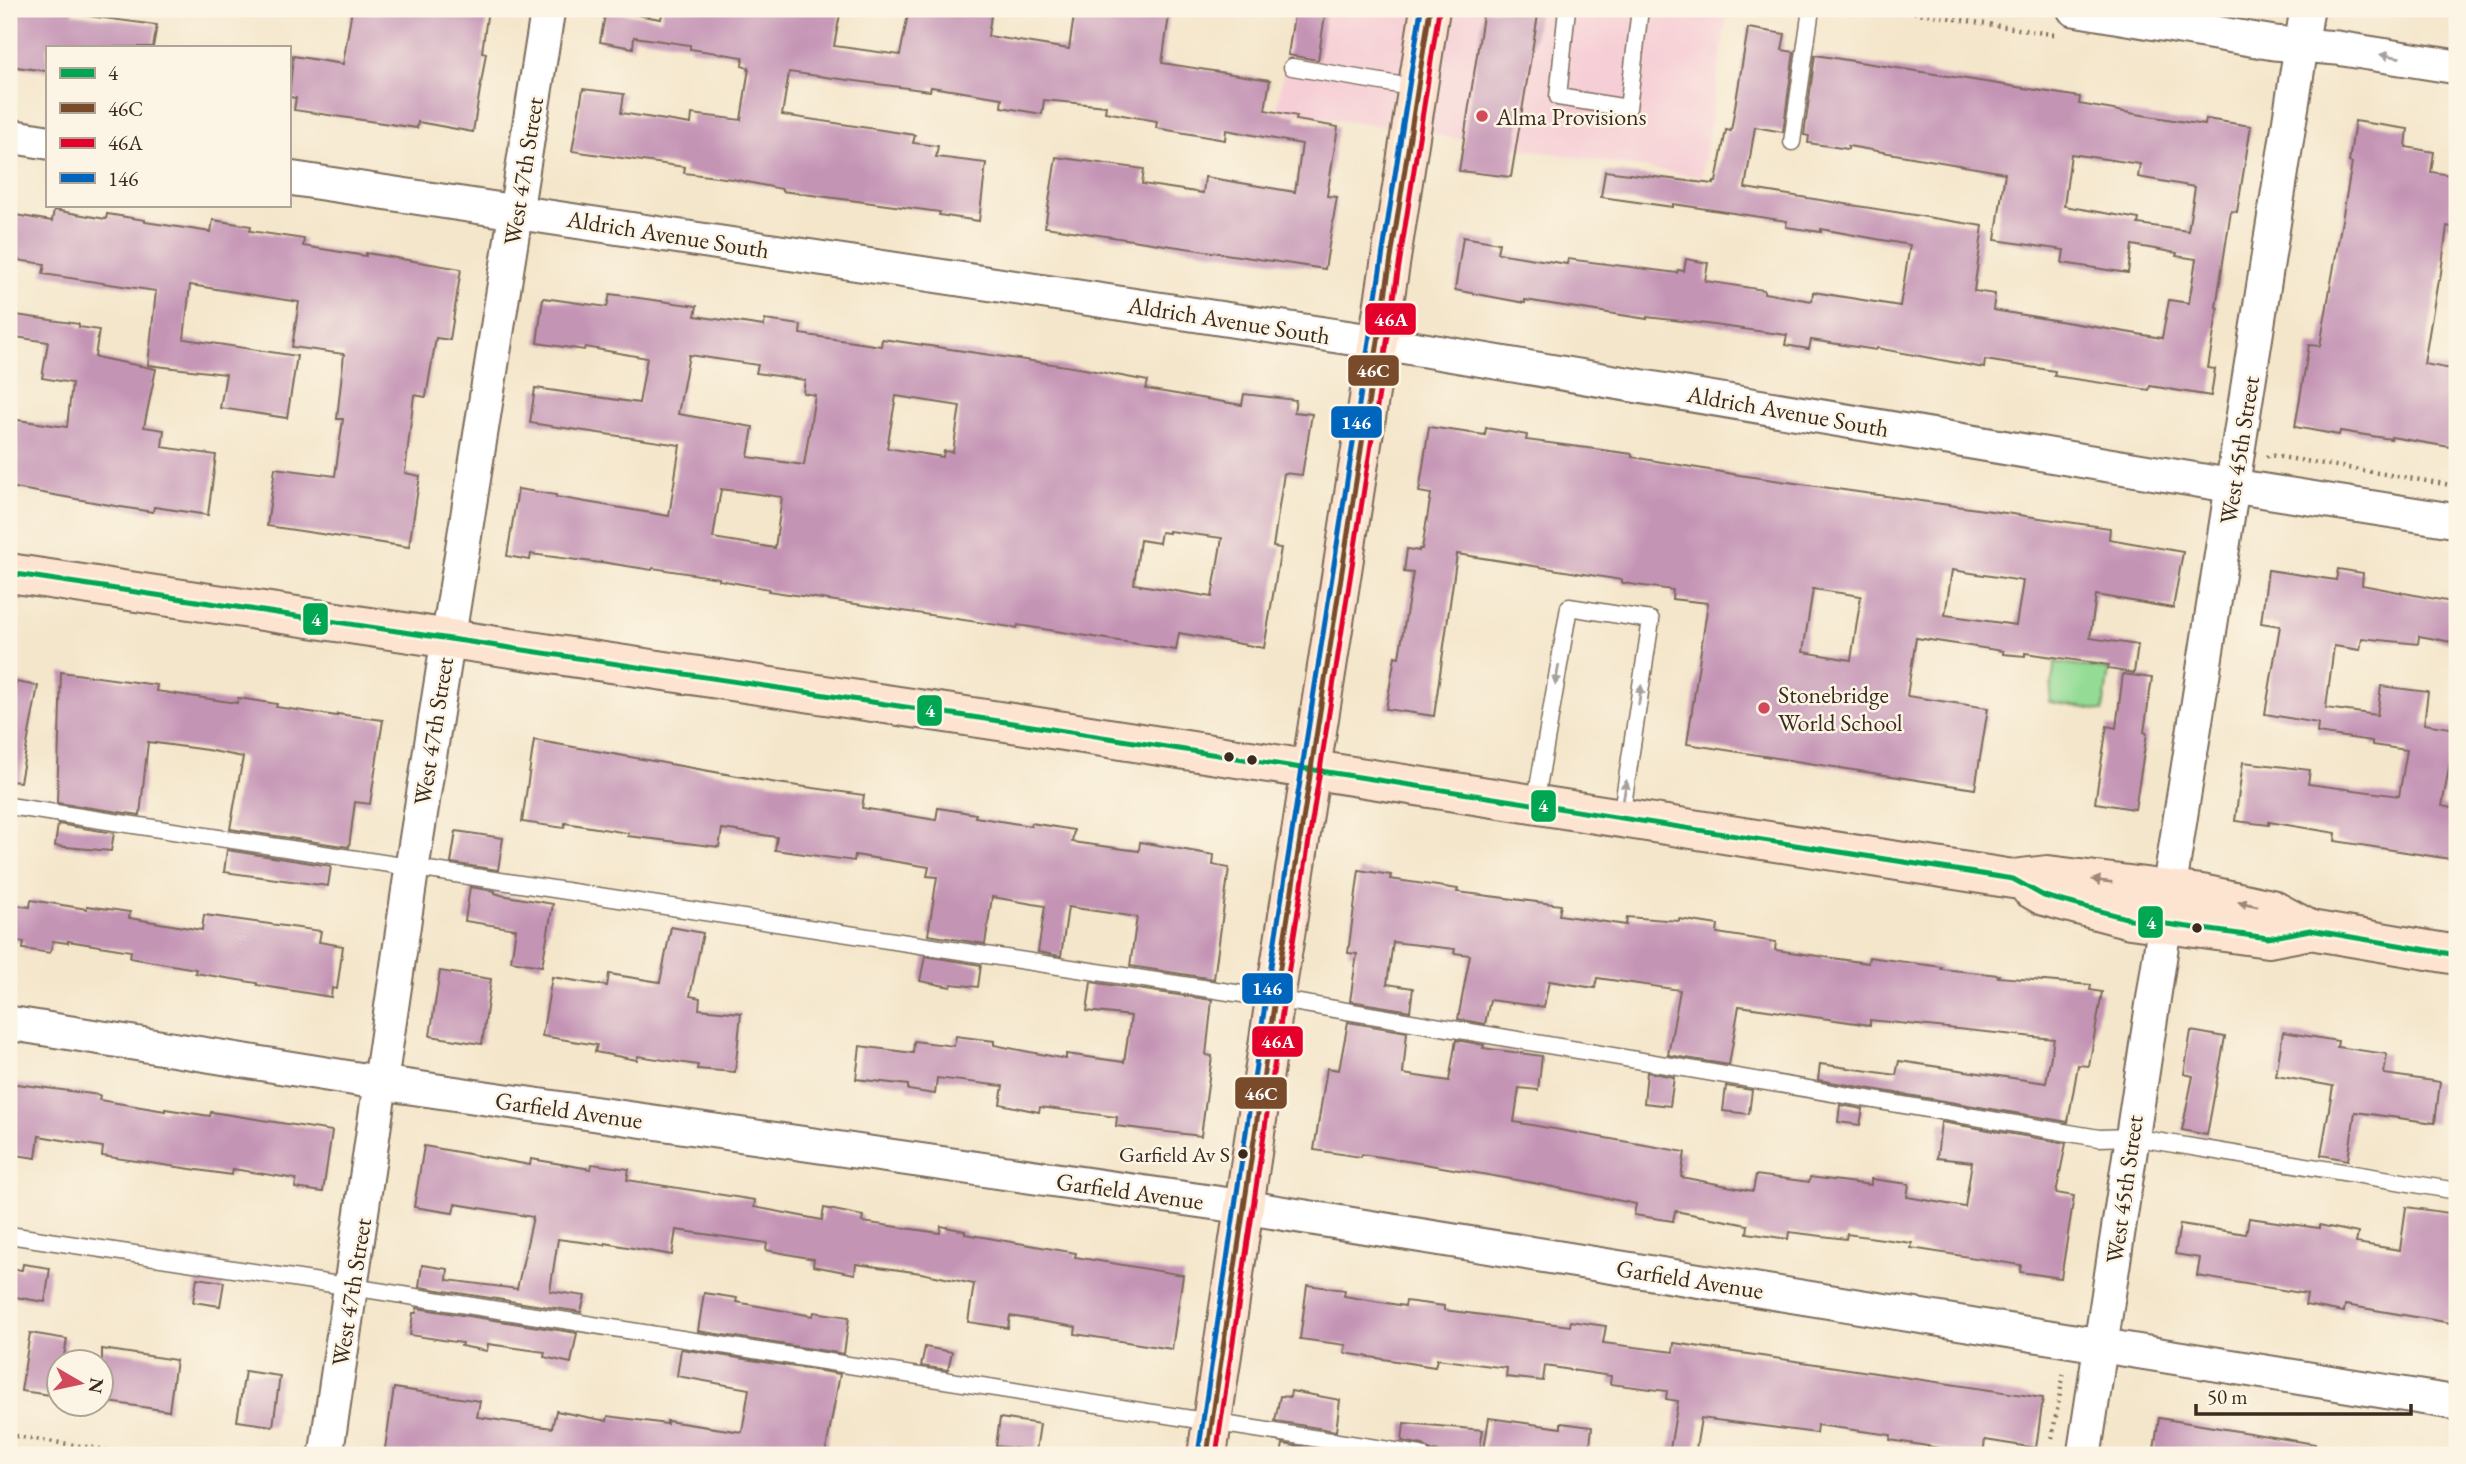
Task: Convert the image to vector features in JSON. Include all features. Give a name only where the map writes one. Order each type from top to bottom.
[{"type":"main road","points":[[1209,1439],[1430,9]]},
{"type":"main road","points":[[9,573],[2013,879],[2044,896],[2130,919],[2202,894],[2271,909],[2310,930],[2457,955]]},
{"type":"street","name":"West 47th Street","points":[[326,1455],[412,867],[548,9]]},
{"type":"street","points":[[2074,9],[2274,43],[2300,44],[2457,66]]},
{"type":"street","name":"West 45th Street","points":[[2084,1455],[2307,9]]},
{"type":"street","points":[[9,136],[46,142]]},
{"type":"street","name":"Aldrich Avenue South","points":[[290,178],[1377,342],[2457,521]]},
{"type":"street","name":"Garfield Avenue","points":[[9,1023],[382,1083],[1244,1207],[2457,1403]]},
{"type":"lane","points":[[1567,9],[1558,97],[1628,108],[1640,9]]},
{"type":"lane","points":[[1792,142],[1811,9]]},
{"type":"lane","points":[[1292,67],[1418,88]]},
{"type":"lane","points":[[1535,805],[1569,607],[1651,620],[1621,818]]},
{"type":"lane","points":[[9,806],[1275,999],[2099,1138],[2132,1137],[2457,1191]]},
{"type":"lane","points":[[9,1235],[352,1287],[1209,1439],[1420,1455]]},
{"type":"path","points":[[2260,462],[2269,455],[2457,486]]},
{"type":"path","points":[[9,1435],[139,1455]]},
{"type":"shaded area","points":[[1293,9],[1728,9],[1702,177],[1277,110]]},
{"type":"green space","points":[[2055,662],[2109,670],[2103,711],[2049,702]]},
{"type":"building","points":[[9,9],[74,9],[73,14],[157,25],[153,46],[46,46],[46,71],[9,66]]},
{"type":"building","points":[[352,9],[488,9],[482,52],[486,53],[473,132],[418,122],[417,128],[294,110],[296,98],[290,97],[293,56],[343,64]]},
{"type":"building","points":[[663,9],[841,9],[834,46],[900,55],[909,9],[992,9],[988,36],[1069,49],[1075,9],[1170,9],[1162,63],[1270,80],[1265,110],[1297,116],[1296,120],[1338,127],[1327,196],[1337,197],[1325,269],[1045,227],[1056,157],[1144,169],[1142,184],[1203,193],[1205,177],[1295,192],[1302,144],[1226,130],[1225,140],[1156,128],[1157,121],[1105,112],[1106,106],[1044,100],[1042,114],[1001,107],[1002,98],[931,87],[930,91],[789,72],[782,115],[915,135],[913,143],[938,146],[936,157],[986,163],[979,221],[939,215],[940,212],[782,191],[732,179],[684,173],[685,167],[572,151],[583,89],[624,94],[621,113],[691,124],[692,114],[741,120],[749,68],[742,66],[743,57],[690,49],[690,45],[634,37],[633,48],[600,42],[606,10],[661,19]]},
{"type":"building","points":[[1295,9],[1326,9],[1318,60],[1288,55]]},
{"type":"building","points":[[1484,9],[1539,9],[1511,177],[1459,171]]},
{"type":"building","points":[[1748,28],[1785,34],[1782,50],[1794,52],[1783,132],[1755,127],[1745,188],[1983,226],[1974,291],[1995,294],[1993,310],[2162,338],[2169,300],[2189,303],[2196,259],[2132,245],[2128,273],[2062,263],[2064,250],[1995,240],[2005,173],[1848,146],[1848,149],[1808,143],[1809,136],[1804,135],[1815,55],[2080,97],[2079,104],[2136,114],[2205,125],[2206,119],[2251,126],[2237,212],[2231,211],[2216,307],[2218,308],[2208,368],[2215,369],[2211,396],[2150,386],[2149,390],[2054,376],[2055,371],[1985,360],[1984,368],[1877,348],[1876,350],[1811,340],[1809,349],[1785,345],[1787,335],[1647,319],[1525,300],[1525,303],[1455,290],[1463,237],[1499,243],[1497,253],[1567,264],[1568,259],[1677,273],[1678,270],[1684,271],[1686,259],[1708,263],[1705,281],[1812,301],[1813,292],[1900,306],[1910,245],[1821,229],[1821,232],[1786,227],[1787,221],[1673,204],[1673,207],[1601,197],[1605,171],[1714,184],[1726,130],[1731,131]],"holes":[[[2071,154],[2140,164],[2138,177],[2195,187],[2188,231],[2138,224],[2139,219],[2064,206]]]},
{"type":"building","points":[[2355,121],[2408,129],[2406,147],[2434,152],[2431,172],[2457,176],[2457,228],[2447,226],[2424,364],[2457,370],[2457,404],[2450,447],[2391,437],[2340,431],[2339,435],[2295,427],[2309,345],[2320,346],[2352,163],[2349,162]]},
{"type":"building","points":[[54,210],[106,219],[107,214],[211,232],[213,220],[251,226],[250,231],[304,239],[303,246],[366,256],[366,253],[461,269],[450,340],[436,338],[426,397],[414,395],[405,473],[420,476],[409,547],[267,526],[275,468],[335,476],[343,419],[337,419],[344,354],[292,347],[299,302],[190,285],[184,339],[297,356],[287,418],[220,408],[226,374],[148,365],[156,291],[43,274],[45,264],[9,259],[9,214],[52,221]]},
{"type":"building","points":[[610,294],[697,306],[695,316],[764,326],[765,320],[801,325],[800,334],[881,346],[882,339],[1079,368],[1148,381],[1146,389],[1242,405],[1244,394],[1296,400],[1294,412],[1312,414],[1302,475],[1284,473],[1273,547],[1281,548],[1264,648],[1179,633],[1176,650],[1018,625],[1017,628],[768,591],[769,589],[719,578],[653,568],[652,570],[531,554],[530,560],[507,556],[518,489],[669,516],[680,445],[530,423],[535,388],[639,403],[647,358],[585,347],[584,350],[537,343],[543,298],[607,307]],"holes":[[[689,355],[758,365],[756,373],[805,380],[803,393],[815,395],[804,465],[748,457],[753,427],[678,414]],[[896,396],[960,406],[953,452],[944,451],[943,457],[887,448]],[[721,489],[782,497],[775,548],[713,538]],[[1161,532],[1222,538],[1212,597],[1134,584],[1140,540],[1159,543]]]},
{"type":"building","points":[[9,314],[79,324],[79,327],[99,330],[95,357],[156,369],[144,427],[164,430],[162,447],[216,455],[208,515],[154,507],[153,512],[9,487],[17,420],[67,427],[72,383],[42,378],[48,342],[9,336]]},
{"type":"building","points":[[1429,427],[1485,435],[1486,428],[1527,435],[1526,440],[1632,454],[1632,457],[1739,475],[2110,528],[2109,539],[2183,552],[2173,608],[2096,595],[2090,638],[2138,645],[2134,673],[2108,669],[2109,665],[2025,653],[2025,656],[2003,654],[2003,651],[1916,638],[1907,696],[1988,708],[1975,789],[1687,744],[1708,603],[1672,599],[1673,590],[1622,583],[1622,580],[1457,554],[1434,716],[1386,709],[1395,656],[1399,657],[1413,573],[1404,572],[1407,549],[1422,549],[1431,494],[1419,492]],"holes":[[[1952,570],[2023,581],[2016,625],[1945,615]],[[1813,589],[1861,596],[1851,660],[1803,652]]]},
{"type":"building","points":[[2338,569],[2363,573],[2362,585],[2457,603],[2457,643],[2419,636],[2418,644],[2362,638],[2360,650],[2334,646],[2326,708],[2377,715],[2381,686],[2428,692],[2424,724],[2456,729],[2442,806],[2457,809],[2457,860],[2335,841],[2336,833],[2269,822],[2269,825],[2235,821],[2243,762],[2310,770],[2308,784],[2399,796],[2407,750],[2372,745],[2372,741],[2317,733],[2318,723],[2265,714],[2280,626],[2261,623],[2268,570],[2336,580]]},
{"type":"building","points":[[61,672],[157,685],[156,691],[237,703],[238,698],[277,704],[276,707],[383,720],[370,804],[355,802],[349,847],[230,829],[243,757],[207,750],[148,742],[140,815],[57,803]]},
{"type":"building","points":[[2123,674],[2152,678],[2144,732],[2147,733],[2135,809],[2095,803],[2107,726],[2116,728]]},
{"type":"building","points":[[16,682],[38,686],[20,782],[9,781],[9,726]]},
{"type":"building","points":[[534,740],[777,783],[864,795],[862,808],[936,820],[938,808],[976,814],[975,817],[1074,830],[1072,842],[1139,851],[1140,842],[1214,855],[1213,865],[1229,868],[1214,979],[1130,966],[1137,917],[1068,907],[1061,956],[1038,952],[1045,906],[992,897],[985,944],[928,935],[937,877],[927,876],[929,867],[855,855],[854,861],[775,850],[777,837],[722,829],[719,847],[628,836],[628,833],[565,823],[564,828],[522,822]]},
{"type":"building","points":[[58,824],[114,833],[111,851],[55,846]]},
{"type":"building","points":[[456,831],[503,838],[498,870],[451,863]]},
{"type":"building","points":[[227,850],[331,866],[328,886],[224,872]]},
{"type":"building","points":[[1359,870],[1391,875],[1390,879],[1458,889],[1457,892],[1561,905],[1559,915],[1626,925],[1627,917],[1679,919],[1718,925],[1717,933],[1776,942],[1775,950],[1868,963],[1869,957],[1999,975],[1998,977],[2091,985],[2090,990],[2102,992],[2089,1066],[2078,1065],[2068,1122],[1818,1080],[1820,1064],[1896,1075],[1899,1061],[2046,1083],[2054,1039],[1870,1020],[1870,1025],[1739,1006],[1729,1065],[1668,1055],[1680,990],[1597,978],[1595,988],[1549,981],[1544,1007],[1490,1000],[1485,1024],[1458,1019],[1470,955],[1454,953],[1455,949],[1393,942],[1387,984],[1413,988],[1410,1011],[1350,1001],[1357,954],[1348,953]]},
{"type":"building","points":[[470,887],[553,904],[542,966],[511,961],[516,929],[465,921]]},
{"type":"building","points":[[31,900],[87,909],[87,906],[130,912],[129,918],[202,930],[204,915],[321,931],[319,942],[343,946],[337,989],[332,988],[331,997],[257,985],[195,973],[196,969],[130,958],[131,951],[68,941],[53,941],[50,953],[23,949],[24,942],[9,940],[9,904],[30,907]]},
{"type":"building","points":[[671,927],[703,933],[690,996],[700,998],[699,1009],[741,1013],[735,1072],[697,1069],[698,1065],[638,1056],[637,1060],[595,1052],[597,1045],[542,1036],[552,977],[607,986],[609,974],[660,982]]},
{"type":"building","points":[[925,956],[981,965],[978,987],[952,984],[951,987],[920,981]]},
{"type":"building","points":[[440,971],[491,979],[482,1044],[430,1036]]},
{"type":"building","points":[[1091,982],[1212,1000],[1206,1055],[1212,1056],[1201,1136],[1116,1126],[1117,1117],[1040,1107],[1039,1112],[1000,1104],[1003,1086],[937,1078],[935,1094],[908,1090],[908,1085],[856,1079],[860,1046],[913,1053],[914,1041],[954,1046],[956,1036],[994,1041],[994,1045],[1066,1059],[1066,1054],[1124,1062],[1131,1016],[1087,1011]]},
{"type":"building","points":[[1348,1022],[1407,1032],[1403,1074],[1449,1081],[1456,1040],[1484,1045],[1483,1048],[1542,1056],[1538,1090],[1519,1088],[1514,1122],[1685,1152],[1681,1177],[1753,1191],[1756,1175],[1809,1182],[1810,1177],[1871,1185],[1871,1179],[1909,1184],[1907,1197],[1965,1207],[1972,1162],[1937,1158],[1941,1122],[2066,1143],[2056,1193],[2074,1196],[2061,1278],[2020,1272],[2021,1265],[1911,1248],[1912,1243],[1847,1234],[1846,1239],[1789,1232],[1788,1239],[1747,1233],[1748,1225],[1675,1211],[1673,1221],[1634,1215],[1636,1204],[1534,1183],[1362,1154],[1361,1157],[1314,1150],[1327,1068],[1339,1070]]},
{"type":"building","points":[[2191,1031],[2225,1037],[2207,1135],[2182,1130],[2193,1076],[2184,1074]]},
{"type":"building","points":[[2283,1032],[2338,1041],[2337,1047],[2387,1054],[2384,1074],[2440,1082],[2435,1123],[2355,1112],[2348,1160],[2321,1155],[2333,1086],[2276,1076]]},
{"type":"building","points":[[1647,1072],[1674,1077],[1670,1106],[1644,1103]]},
{"type":"building","points":[[9,1083],[100,1095],[99,1100],[165,1111],[210,1116],[211,1112],[332,1131],[323,1192],[295,1188],[296,1179],[233,1169],[232,1175],[102,1156],[103,1147],[39,1136],[36,1158],[9,1154]]},
{"type":"building","points":[[1726,1086],[1752,1090],[1749,1114],[1723,1111]]},
{"type":"building","points":[[1840,1105],[1863,1109],[1860,1125],[1838,1122]]},
{"type":"building","points":[[424,1146],[530,1165],[531,1159],[591,1169],[592,1164],[629,1169],[627,1180],[755,1200],[754,1207],[822,1220],[824,1208],[863,1216],[862,1222],[940,1233],[941,1226],[965,1231],[965,1234],[1076,1253],[1075,1257],[1183,1275],[1172,1349],[1075,1334],[1076,1327],[1010,1316],[1008,1328],[968,1322],[974,1284],[856,1264],[855,1274],[813,1266],[814,1259],[766,1250],[767,1243],[676,1230],[672,1255],[605,1243],[558,1239],[550,1291],[585,1296],[581,1312],[419,1287],[422,1265],[448,1269],[447,1280],[517,1289],[533,1217],[455,1204],[453,1213],[414,1207]]},
{"type":"building","points":[[2406,1207],[2457,1214],[2457,1324],[2345,1305],[2344,1312],[2305,1305],[2307,1294],[2197,1276],[2200,1258],[2175,1254],[2180,1224],[2246,1234],[2249,1218],[2319,1228],[2319,1225],[2358,1233],[2356,1243],[2400,1250]]},
{"type":"building","points":[[23,1264],[50,1268],[45,1302],[9,1296],[9,1268],[22,1270]]},
{"type":"building","points":[[197,1278],[224,1282],[220,1306],[193,1302]]},
{"type":"building","points":[[1307,1285],[1345,1290],[1344,1296],[1405,1306],[1406,1301],[1444,1306],[1444,1310],[1570,1326],[1571,1321],[1606,1326],[1603,1343],[1673,1352],[1674,1343],[2043,1398],[2036,1448],[1985,1440],[1983,1455],[1890,1440],[1891,1435],[1817,1425],[1816,1433],[1701,1418],[1695,1455],[1669,1455],[1678,1401],[1666,1399],[1667,1391],[1610,1384],[1611,1376],[1545,1366],[1543,1381],[1506,1377],[1507,1368],[1437,1359],[1435,1367],[1344,1353],[1346,1345],[1300,1339]]},
{"type":"building","points":[[704,1293],[737,1298],[736,1302],[813,1316],[814,1312],[849,1317],[844,1354],[698,1331]]},
{"type":"building","points":[[417,1308],[577,1333],[571,1363],[544,1357],[545,1352],[488,1344],[487,1351],[461,1346],[462,1343],[410,1335],[413,1313],[416,1313]]},
{"type":"building","points":[[30,1333],[67,1339],[65,1348],[46,1348],[46,1394],[21,1391]]},
{"type":"building","points":[[925,1347],[952,1352],[948,1370],[921,1366]]},
{"type":"building","points":[[681,1349],[840,1374],[825,1455],[448,1455],[420,1451],[419,1455],[384,1455],[394,1388],[480,1401],[477,1417],[552,1428],[556,1411],[607,1421],[608,1416],[742,1432],[749,1389],[677,1376]]},
{"type":"building","points":[[116,1351],[176,1360],[169,1411],[116,1403]]},
{"type":"building","points":[[245,1371],[280,1376],[273,1426],[237,1421]]},
{"type":"building","points":[[1291,1391],[1340,1400],[1336,1431],[1275,1421],[1280,1396],[1290,1397]]},
{"type":"building","points":[[1000,1418],[1040,1424],[1036,1451],[996,1446]]},
{"type":"building","points":[[1489,1418],[1561,1428],[1561,1423],[1592,1427],[1589,1455],[1516,1447],[1516,1454],[1484,1449]]},
{"type":"building","points":[[2159,1418],[2315,1444],[2314,1455],[2153,1455]]},
{"type":"building","points":[[1404,1423],[1483,1430],[1479,1455],[1431,1451],[1423,1445],[1402,1441]]},
{"type":"building","points":[[1283,1444],[1333,1452],[1332,1455],[1281,1455]]},
{"type":"transit line","name":"146","points":[[1198,1454],[1266,998],[1421,9]]},
{"type":"transit line","name":"46C","points":[[1207,1455],[1275,999],[1430,9]]},
{"type":"transit line","name":"46A","points":[[1216,1455],[1284,1000],[1439,10]]},
{"type":"transit line","name":"4","points":[[9,573],[1019,724],[2013,879],[2044,896],[2130,919],[2268,938],[2310,930],[2457,955]]},
{"type":"place","name":"Alma Provisions","points":[[1482,116]]},
{"type":"place","name":"Stonebridge World School","points":[[1764,708]]},
{"type":"place","name":"Garfield Av S","points":[[1243,1154]]}]
